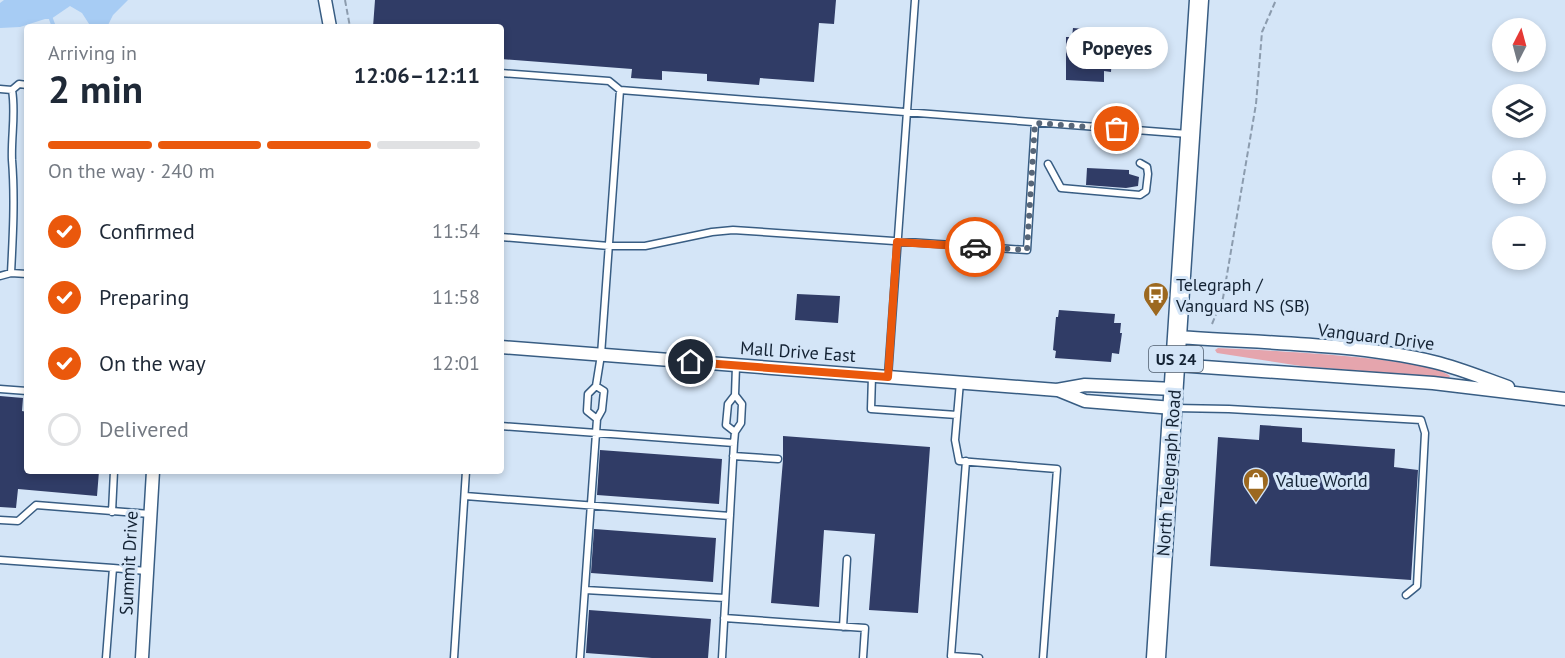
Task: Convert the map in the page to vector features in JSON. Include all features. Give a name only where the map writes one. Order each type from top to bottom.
[{"type":"main road","name":"North Telegraph Road","points":[[1156,658],[1199,0]]},
{"type":"street","points":[[325,0],[329,24]]},
{"type":"street","name":"Vanguard Drive","points":[[1178,337],[1361,350],[1422,359],[1451,366],[1529,394]]},
{"type":"street","name":"Mall Drive East","points":[[504,347],[1057,390],[1085,385],[1174,389]]},
{"type":"street","name":"Vanguard Drive","points":[[1176,365],[1433,383],[1565,399]]},
{"type":"street","name":"Mall Drive East","points":[[1057,390],[1085,401],[1173,408]]},
{"type":"street","name":"Summit Drive","points":[[142,658],[153,474]]},
{"type":"lane","points":[[888,377],[915,0]]},
{"type":"lane","points":[[504,73],[609,81],[620,90],[1191,134]]},
{"type":"lane","points":[[0,89],[12,90],[19,84],[24,85]]},
{"type":"lane","points":[[11,273],[15,189],[12,159],[14,103],[12,90]]},
{"type":"lane","points":[[597,419],[587,411],[588,394],[596,386],[601,355],[620,90]]},
{"type":"lane","points":[[504,237],[609,246],[645,246],[733,230],[1027,250],[1035,123]]},
{"type":"lane","points":[[1048,164],[1060,188],[1140,195],[1146,191],[1148,174],[1147,167],[1140,163]]},
{"type":"lane","points":[[0,276],[11,273],[24,274]]},
{"type":"lane","points":[[735,432],[726,425],[728,404],[735,395],[736,366]]},
{"type":"lane","points":[[872,376],[871,409],[957,415]]},
{"type":"lane","points":[[960,381],[955,452],[959,461],[1057,469],[1043,658]]},
{"type":"lane","points":[[580,658],[597,419],[602,411],[604,392],[596,386]]},
{"type":"lane","points":[[0,389],[24,391]]},
{"type":"lane","points":[[722,658],[734,443],[735,432],[741,423],[742,404],[735,395]]},
{"type":"lane","points":[[1173,408],[1421,420],[1425,433],[1419,564],[1417,586],[1406,595]]},
{"type":"lane","points":[[504,426],[734,443]]},
{"type":"lane","points":[[733,456],[778,459]]},
{"type":"lane","points":[[966,462],[951,656],[979,658]]},
{"type":"lane","points":[[112,512],[114,474]]},
{"type":"lane","points":[[454,658],[466,474]]},
{"type":"lane","points":[[465,496],[730,516]]},
{"type":"lane","points":[[0,520],[18,521],[36,505],[150,514]]},
{"type":"lane","points":[[843,627],[847,559]]},
{"type":"lane","points":[[0,560],[146,571]]},
{"type":"lane","points":[[106,658],[113,568]]},
{"type":"lane","points":[[585,590],[725,598]]},
{"type":"lane","points":[[724,618],[865,628],[863,658]]},
{"type":"path","points":[[345,0],[349,24]]},
{"type":"path","points":[[1212,324],[1223,298],[1256,104],[1262,32],[1276,0]]},
{"type":"shaded area","points":[[1218,348],[1377,359],[1436,369],[1450,376],[1449,378],[1301,366],[1217,353],[1215,350]]},
{"type":"water","points":[[4,0],[128,0],[113,15],[108,24],[89,24],[82,13],[70,6],[51,19],[24,24],[20,27],[0,28],[0,3]]},
{"type":"building","points":[[375,0],[836,0],[834,24],[819,23],[814,82],[760,78],[759,85],[707,81],[707,74],[662,71],[662,80],[631,78],[632,69],[504,59],[504,24],[373,24]]},
{"type":"building","points":[[1073,28],[1098,30],[1098,33],[1105,34],[1104,40],[1113,40],[1111,72],[1104,71],[1104,82],[1066,80],[1066,37],[1072,37]]},
{"type":"building","points":[[1087,168],[1129,170],[1129,174],[1139,177],[1138,186],[1126,188],[1086,185]]},
{"type":"building","points":[[797,294],[840,296],[838,323],[795,320]]},
{"type":"building","points":[[1059,310],[1115,314],[1114,323],[1121,323],[1120,333],[1122,333],[1119,354],[1112,353],[1111,362],[1055,358],[1056,351],[1053,350],[1056,317],[1058,317]]},
{"type":"building","points":[[0,396],[23,398],[24,474],[99,474],[97,496],[18,489],[16,508],[0,507]]},
{"type":"building","points":[[1260,425],[1302,428],[1302,442],[1395,449],[1394,467],[1418,470],[1411,580],[1210,566],[1218,437],[1259,440]]},
{"type":"building","points":[[783,436],[930,447],[918,613],[869,610],[875,534],[824,530],[819,607],[771,603]]},
{"type":"building","points":[[600,450],[722,459],[719,504],[597,495]]},
{"type":"building","points":[[594,529],[716,538],[713,582],[591,573]]},
{"type":"building","points":[[589,610],[711,619],[708,658],[652,658],[586,653]]},
{"type":"waterway","points":[[51,19],[53,24]]},
{"type":"way so far","points":[[975,247],[1027,250],[1035,123],[1117,129]]},
{"type":"place","name":"Popeyes","points":[[1117,129]]},
{"type":"place","name":"Telegraph / Vanguard NS (SB)","points":[[1156,318]]},
{"type":"place","name":"Value World","points":[[1256,504]]},
{"type":"route","points":[[691,362],[888,377],[897,242],[975,247]]}]
